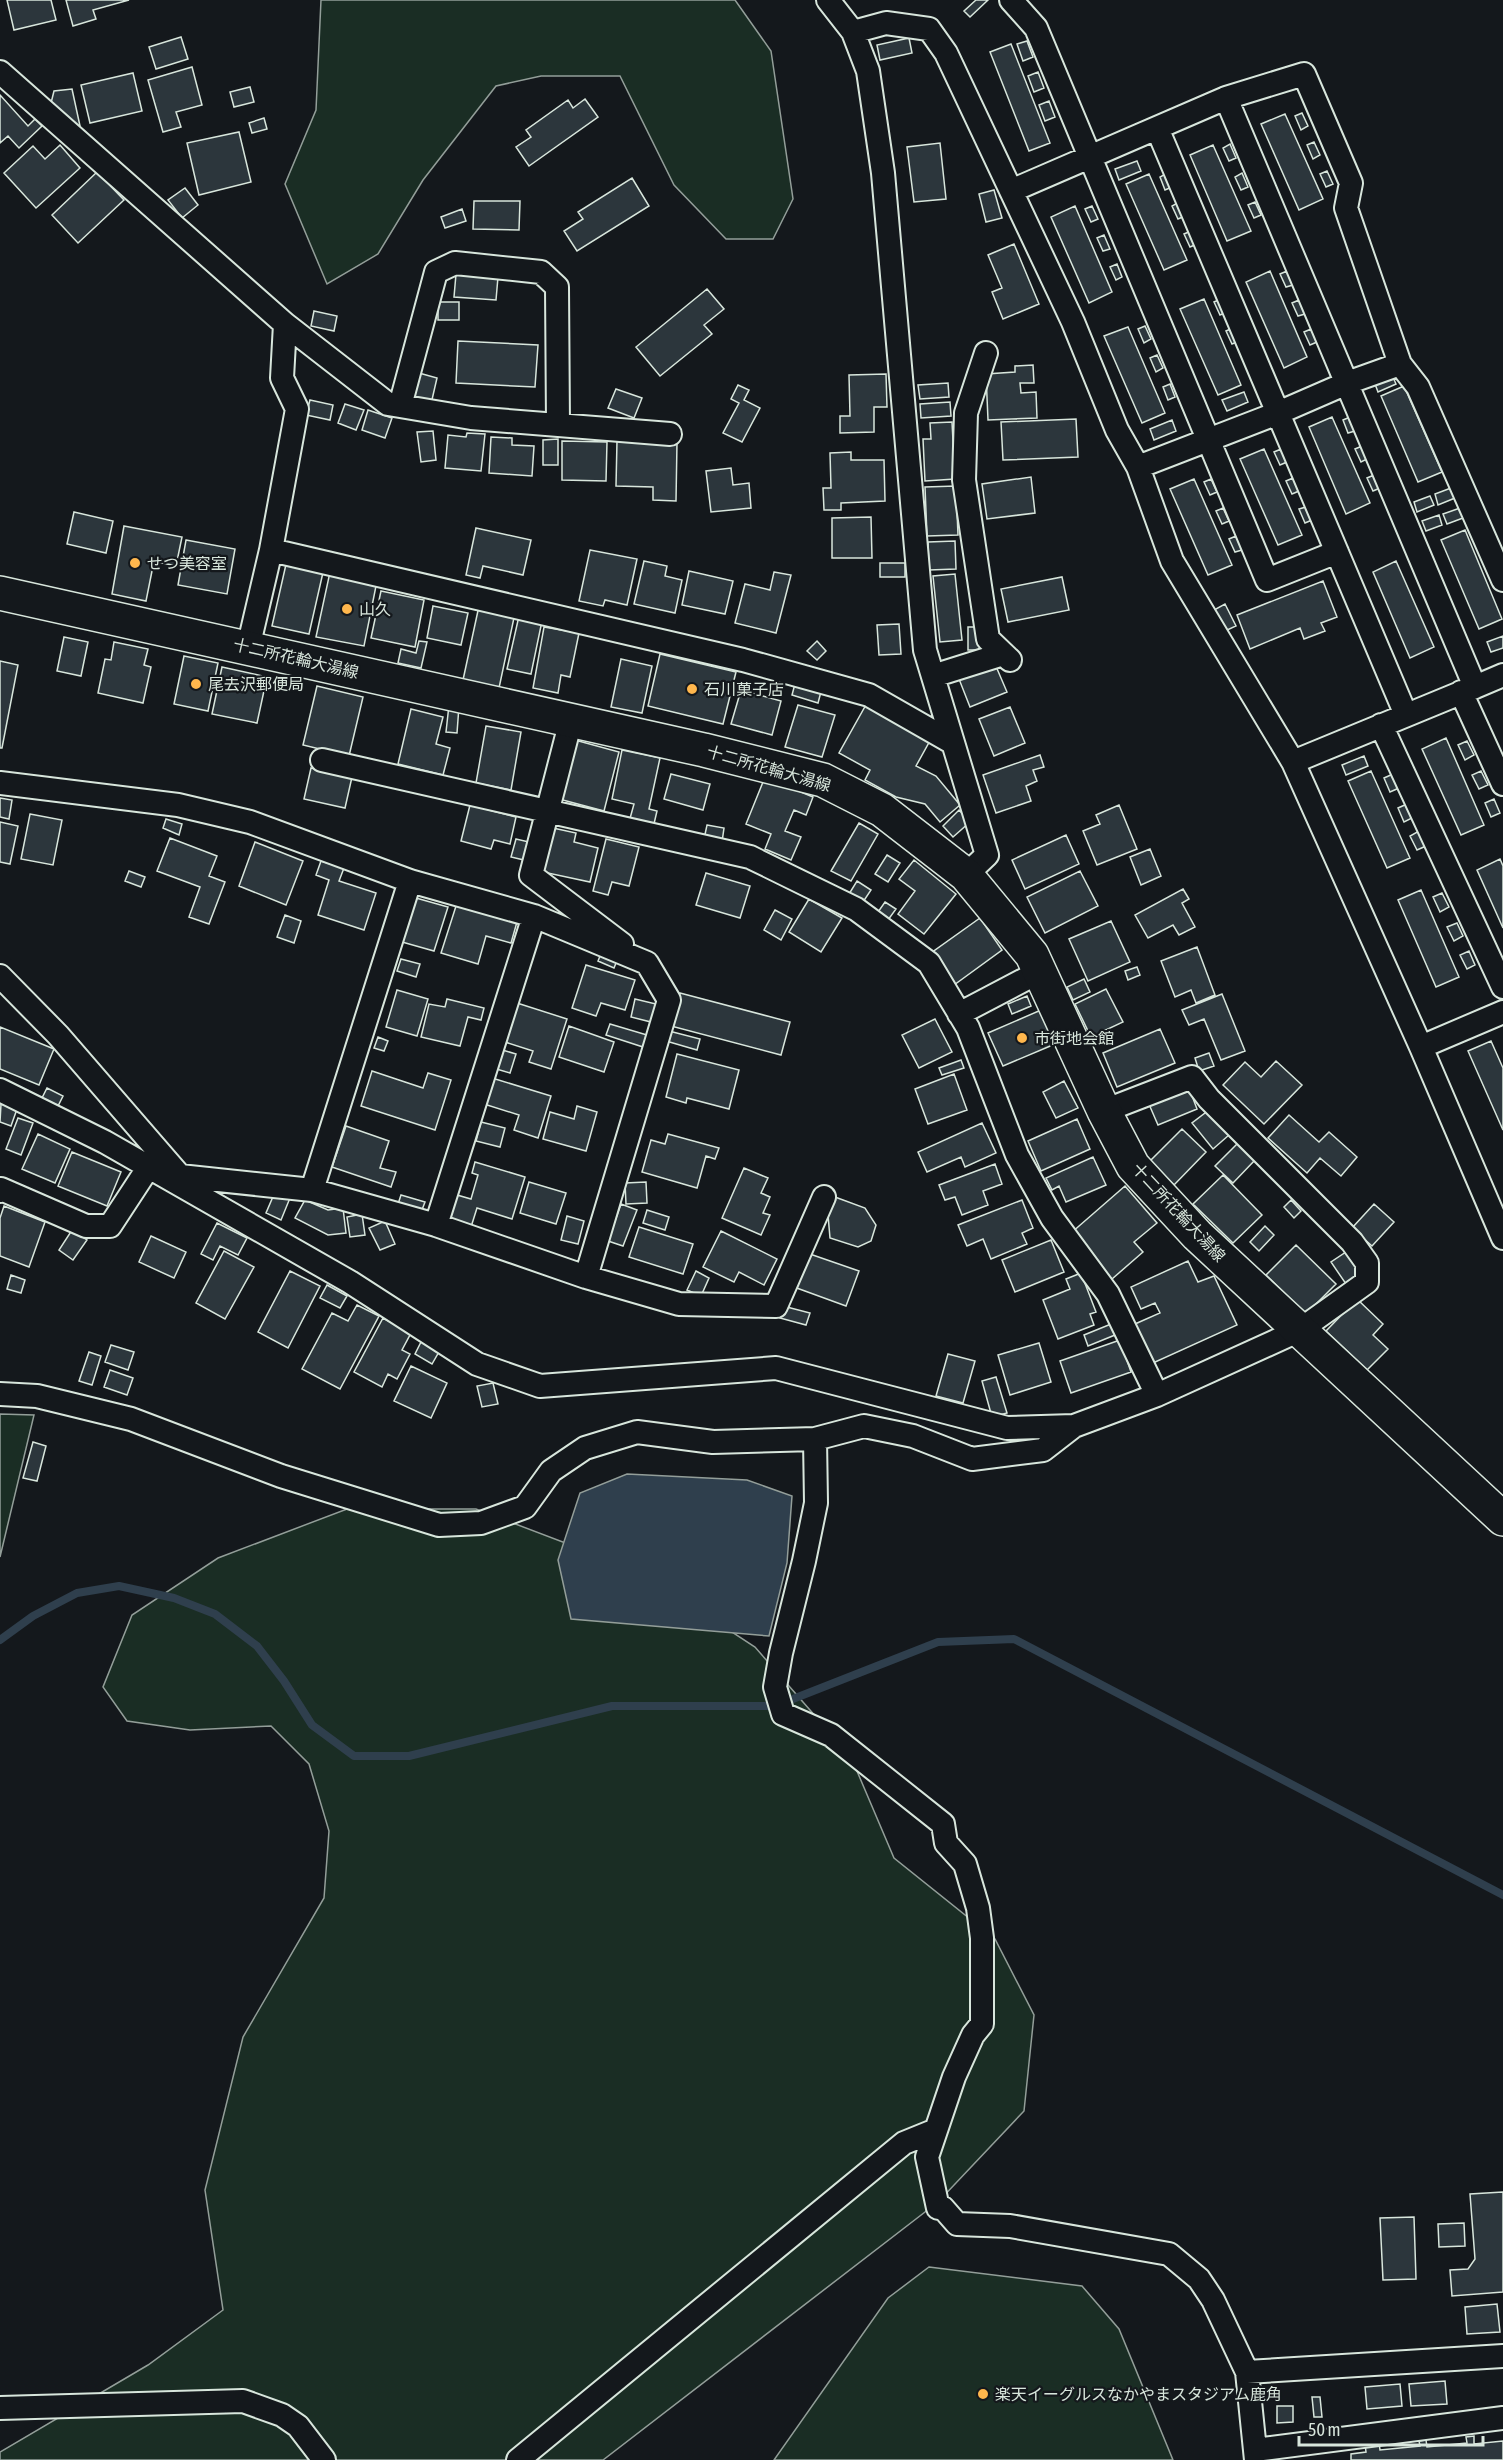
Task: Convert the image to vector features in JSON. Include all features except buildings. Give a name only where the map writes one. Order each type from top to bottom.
[{"type":"main road","name":"十二所花輪大湯線","points":[[0,593],[704,750],[823,780],[882,810],[966,875],[1032,955],[1104,1111],[1133,1166],[1197,1235],[1503,1519]]},
{"type":"street","points":[[828,0],[853,32],[868,71],[883,173],[925,650],[987,855],[966,875]]},
{"type":"street","points":[[1011,0],[1036,28],[1267,580],[1337,552]]},
{"type":"street","points":[[853,32],[886,23],[929,29],[946,53],[1073,322],[1117,430],[1138,466],[1172,561],[1293,762],[1421,1047],[1503,1238]]},
{"type":"street","points":[[0,72],[285,324],[388,404],[471,418],[670,434]]},
{"type":"street","points":[[1011,191],[1226,98],[1304,74],[1351,183],[1346,208],[1400,364],[1418,387],[1503,580]]},
{"type":"street","points":[[1226,98],[1347,383],[1468,689],[1503,784]]},
{"type":"street","points":[[1157,128],[1406,715]]},
{"type":"street","points":[[400,406],[436,272],[455,263],[541,272],[557,287],[558,425]]},
{"type":"street","points":[[248,648],[272,550],[297,409],[282,378],[285,324]]},
{"type":"street","points":[[933,676],[1006,657],[988,639],[964,480],[966,413],[986,353]]},
{"type":"street","points":[[1138,466],[1400,364]]},
{"type":"street","points":[[272,550],[743,660],[869,695],[953,743]]},
{"type":"street","points":[[1293,762],[1503,675]]},
{"type":"street","points":[[571,720],[531,875],[647,963],[669,1000],[586,1277]]},
{"type":"street","points":[[1381,725],[1503,987]]},
{"type":"street","points":[[322,760],[750,857],[856,909],[929,963],[969,1029],[1017,1155],[1052,1218],[1108,1294],[1157,1395]]},
{"type":"street","points":[[0,783],[178,805],[250,822],[410,881],[534,916],[647,963]]},
{"type":"street","points":[[312,1190],[410,881]]},
{"type":"street","points":[[436,1225],[534,916]]},
{"type":"street","points":[[959,1014],[1039,972]]},
{"type":"street","points":[[0,976],[58,1035],[180,1176]]},
{"type":"street","points":[[1421,1047],[1503,1012]]},
{"type":"street","points":[[0,1394],[37,1396],[131,1419],[281,1476],[439,1525],[481,1523],[525,1507],[551,1471],[585,1448],[637,1432],[713,1442],[815,1439],[864,1426],[913,1436],[972,1459],[1043,1450],[1074,1426],[1157,1395],[1300,1330],[1366,1282],[1366,1263],[1352,1242],[1209,1099],[1191,1077],[1104,1111]]},
{"type":"street","points":[[0,1090],[105,1142],[350,1282],[477,1364],[540,1386],[776,1368],[1007,1428],[1074,1426]]},
{"type":"street","points":[[148,1168],[180,1176],[312,1190],[436,1225],[586,1277],[679,1304],[776,1306],[824,1197]]},
{"type":"street","points":[[0,1191],[1,1189],[86,1226],[110,1226],[148,1168]]},
{"type":"street","points":[[815,1439],[816,1503],[775,1687],[783,1714],[831,1735],[943,1824],[946,1843],[965,1864],[978,1908],[982,1938],[982,2024],[973,2035],[954,2077],[927,2157],[938,2208],[943,2208],[957,2224],[1010,2226],[1169,2254],[1199,2279],[1247,2372],[1255,2455],[1315,2451],[1503,2418]]},
{"type":"street","points":[[518,2460],[904,2143],[936,2130]]},
{"type":"street","points":[[1247,2372],[1503,2356]]},
{"type":"street","points":[[0,2408],[243,2402],[282,2415],[297,2426],[324,2460]]},
{"type":"green space","points":[[321,0],[735,0],[771,51],[793,199],[773,239],[726,239],[674,185],[620,76],[541,76],[496,86],[423,180],[378,254],[327,284],[285,184],[316,110]]},
{"type":"green space","points":[[0,1414],[34,1415],[0,1557]]},
{"type":"green space","points":[[347,1509],[476,1509],[639,1571],[755,1647],[851,1757],[894,1858],[995,1939],[1034,2015],[1024,2111],[938,2202],[603,2460],[0,2460],[0,2452],[148,2365],[223,2310],[205,2190],[243,2037],[324,1898],[329,1831],[309,1764],[271,1726],[190,1730],[127,1721],[103,1687],[132,1615],[218,1558]]},
{"type":"green space","name":"楽天イーグルスなかやまスタジアム鹿角","points":[[929,2267],[1082,2286],[1119,2329],[1173,2460],[774,2460],[888,2298]]},
{"type":"water","points":[[627,1474],[747,1480],[792,1496],[787,1563],[769,1636],[571,1619],[558,1560],[580,1493]]},
{"type":"waterway","points":[[0,1640],[33,1616],[77,1593],[119,1586],[174,1598],[215,1614],[257,1646],[284,1681],[312,1725],[354,1756],[409,1756],[612,1706],[775,1706],[938,1642],[1014,1639],[1503,1895]]},
{"type":"place","name":"せつ美容室","points":[[135,563]]},
{"type":"place","name":"山久","points":[[347,609]]},
{"type":"place","name":"尾去沢郵便局","points":[[196,684]]},
{"type":"place","name":"石川菓子店","points":[[692,689]]},
{"type":"place","name":"市街地会館","points":[[1022,1038]]},
{"type":"place","name":"楽天イーグルスなかやまスタジアム鹿角","points":[[983,2394]]}]
